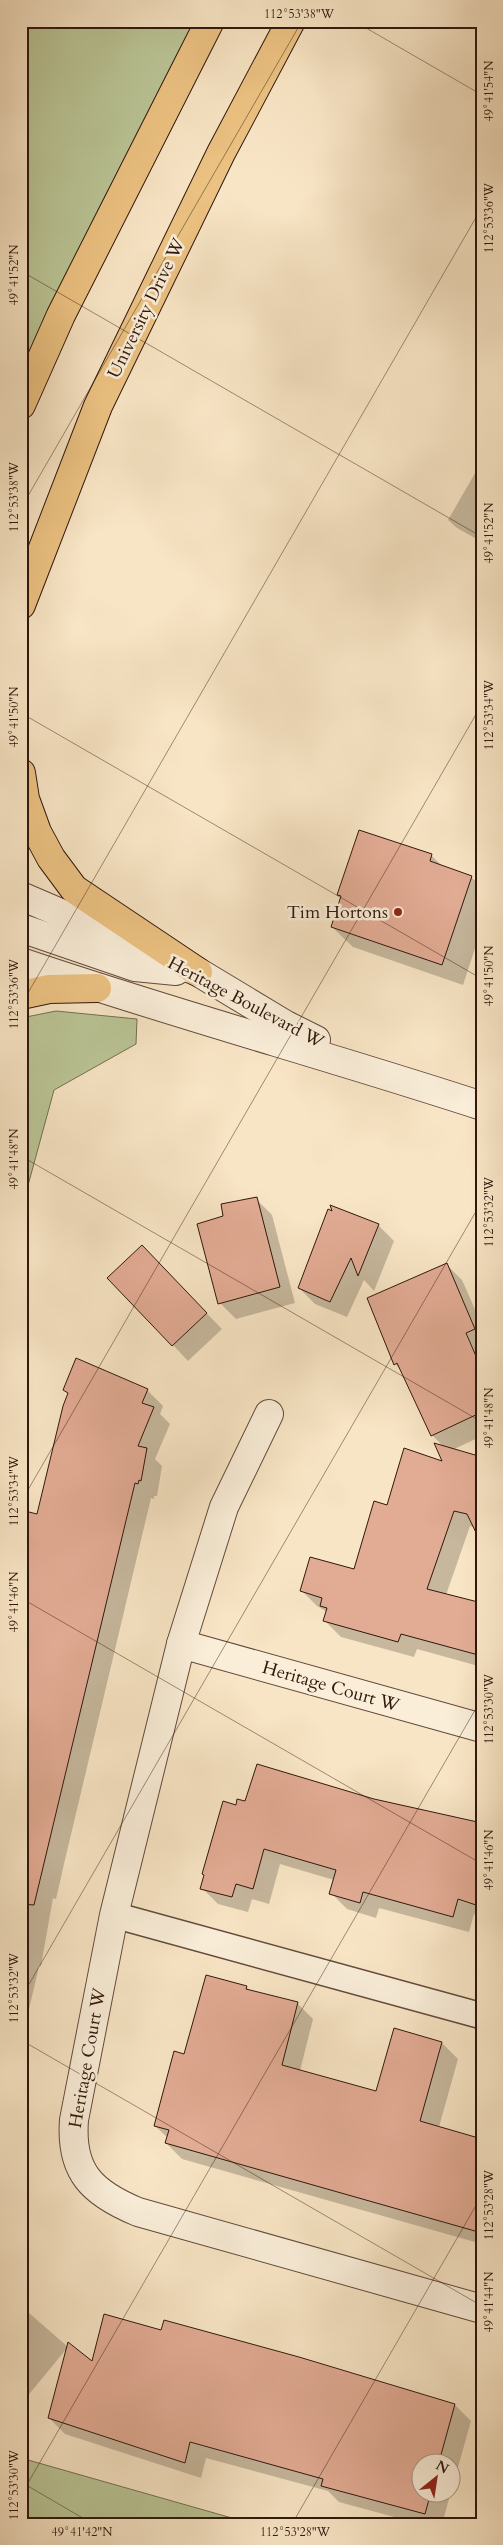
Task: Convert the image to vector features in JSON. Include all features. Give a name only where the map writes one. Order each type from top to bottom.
[{"type":"main road","points":[[21,405],[61,315],[210,21]]},
{"type":"main road","name":"University Drive W","points":[[22,609],[98,406],[221,153],[291,21]]},
{"type":"main road","points":[[21,773],[25,799],[38,832],[51,858],[74,889],[198,972]]},
{"type":"main road","points":[[21,995],[49,988],[97,988]]},
{"type":"street","name":"Heritage Boulevard W","points":[[21,896],[198,972],[286,1026],[387,1075]]},
{"type":"street","points":[[21,928],[135,967],[198,972]]},
{"type":"street","name":"Heritage Boulevard W","points":[[21,962],[97,988],[387,1075],[482,1106]]},
{"type":"street","name":"Heritage Court W","points":[[269,1414],[224,1507],[181,1644],[114,1915],[74,2120],[72,2143],[78,2163],[87,2180],[102,2194],[138,2212],[482,2309]]},
{"type":"street","name":"Heritage Court W","points":[[181,1644],[482,1728]]},
{"type":"lane","points":[[114,1915],[482,2016]]},
{"type":"green space","points":[[21,21],[210,21],[21,405]]},
{"type":"green space","points":[[56,1011],[137,1019],[136,1044],[54,1090],[21,1211],[21,1018]]},
{"type":"green space","points":[[21,2458],[253,2524],[21,2524]]},
{"type":"building","name":"Tim Hortons","points":[[359,830],[432,854],[430,861],[472,876],[442,965],[331,927],[341,896],[337,895]]},
{"type":"building","points":[[257,1197],[280,1287],[218,1304],[197,1224],[223,1216],[221,1204]]},
{"type":"building","points":[[330,1205],[379,1224],[358,1276],[351,1258],[330,1302],[298,1288],[328,1209],[332,1211]]},
{"type":"building","points":[[142,1245],[207,1313],[172,1346],[107,1278]]},
{"type":"building","points":[[447,1263],[475,1329],[466,1333],[482,1370],[482,1412],[431,1436],[397,1363],[394,1365],[367,1298]]},
{"type":"building","points":[[76,1358],[148,1389],[142,1403],[154,1407],[138,1446],[147,1448],[141,1481],[139,1480],[138,1484],[135,1483],[34,1905],[21,1904],[21,1510],[37,1514],[63,1406],[68,1393],[63,1390]]},
{"type":"building","points":[[434,1443],[482,1457],[482,1545],[467,1514],[454,1511],[427,1589],[482,1603],[482,1656],[401,1634],[398,1642],[323,1621],[327,1608],[320,1606],[322,1598],[300,1591],[310,1557],[354,1569],[374,1501],[387,1505],[404,1448],[442,1461]]},
{"type":"building","points":[[257,1764],[374,1799],[482,1823],[482,1907],[458,1899],[453,1917],[363,1892],[360,1903],[329,1894],[336,1870],[264,1849],[253,1889],[236,1884],[232,1897],[200,1889],[204,1875],[202,1874],[223,1801],[236,1805],[237,1799],[245,1801]]},
{"type":"building","points":[[206,1975],[247,1986],[246,1989],[298,2002],[282,2065],[376,2091],[394,2028],[442,2042],[420,2121],[482,2139],[482,2233],[165,2143],[169,2130],[154,2126],[174,2051],[184,2054]]},
{"type":"building","points":[[104,2314],[161,2330],[164,2320],[299,2357],[455,2404],[442,2452],[410,2452],[410,2502],[428,2502],[425,2514],[321,2486],[323,2479],[190,2442],[185,2463],[48,2418],[68,2342],[92,2361]]},
{"type":"place","name":"Tim Hortons","points":[[398,912]]}]
